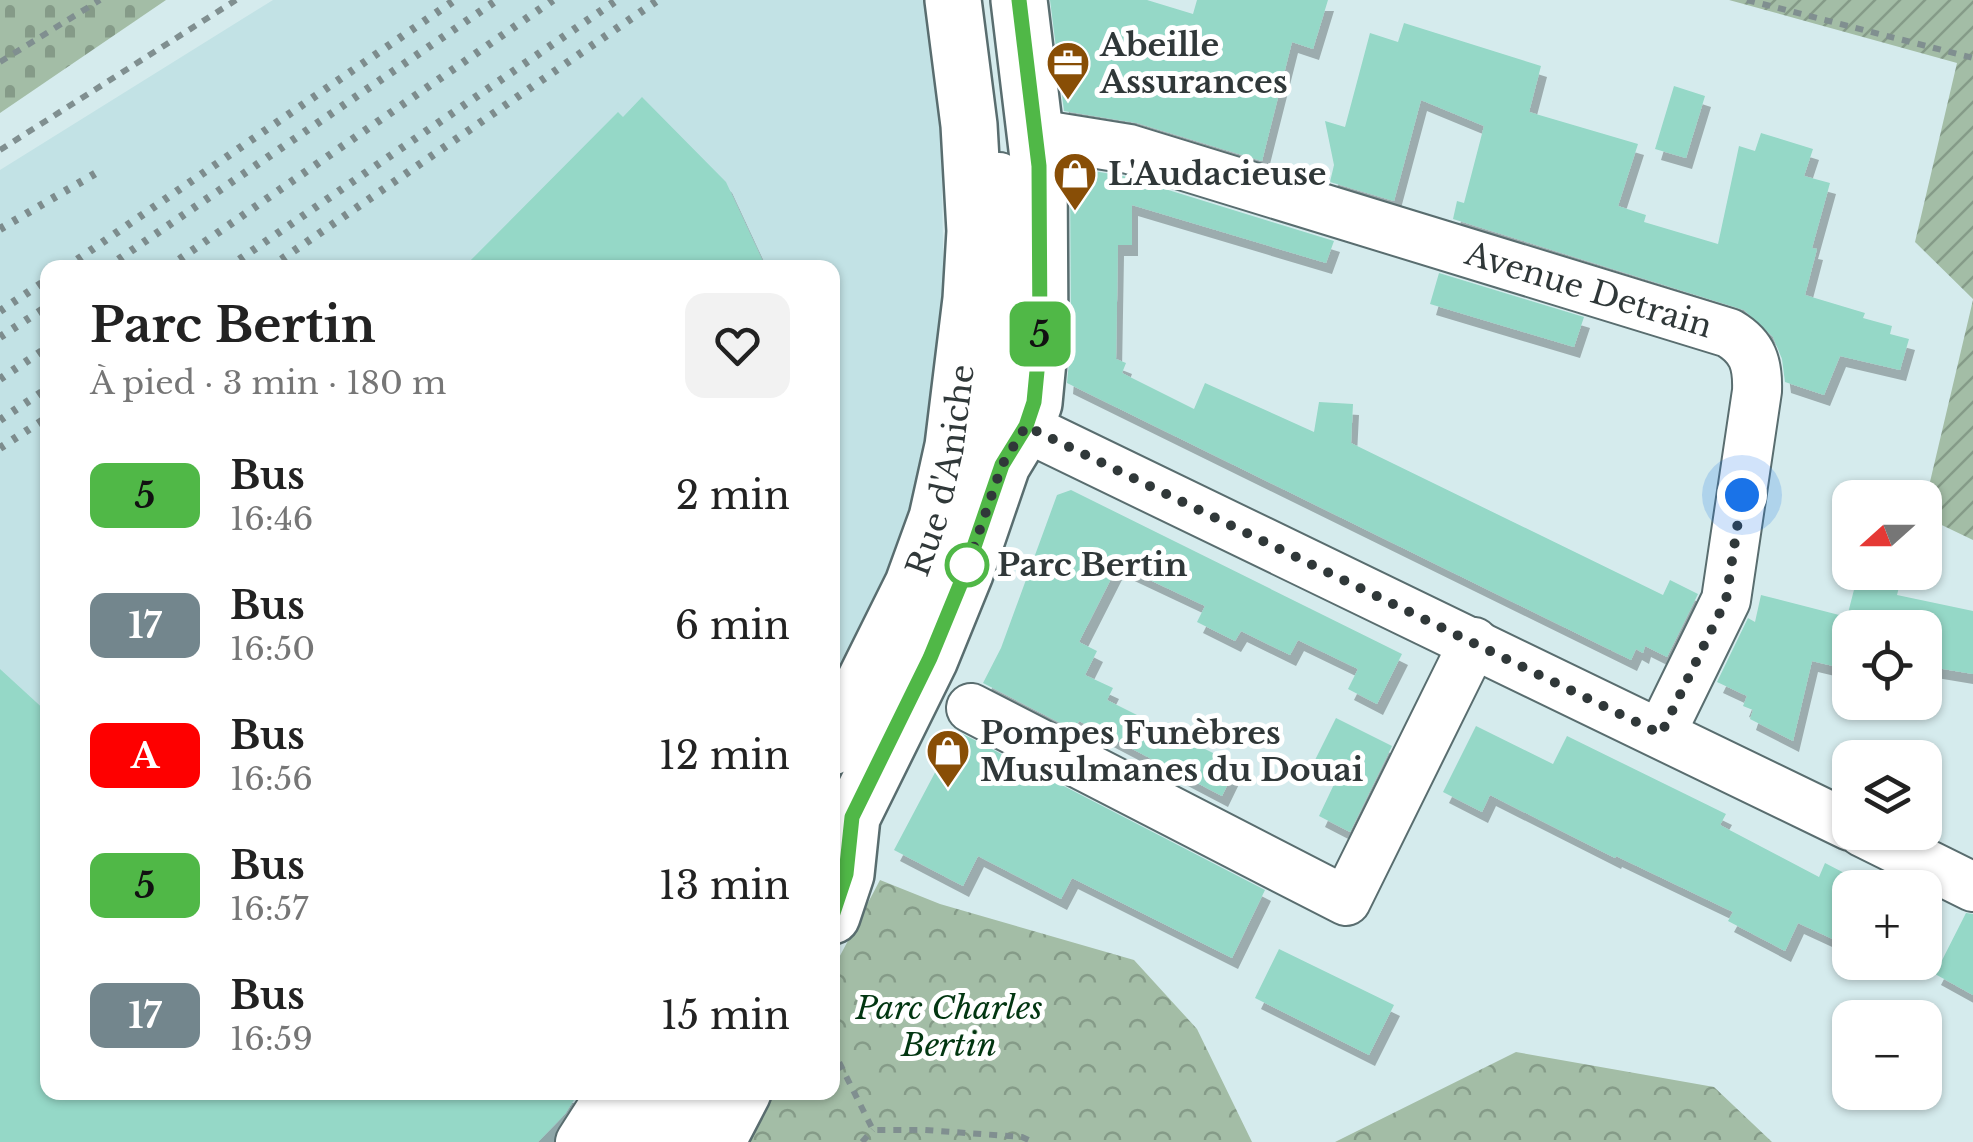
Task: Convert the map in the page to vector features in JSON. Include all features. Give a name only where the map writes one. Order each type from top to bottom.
[{"type":"main road","name":"Rue d'Aniche","points":[[840,731],[913,584],[945,488],[975,260],[973,174],[953,0]]},
{"type":"main road","name":"Rue d'Aniche","points":[[840,825],[930,658],[1037,383],[1041,229],[1036,134],[1019,0]]},
{"type":"main road","name":"Rue d'Aniche","points":[[840,834],[846,874],[840,892]]},
{"type":"main road","points":[[625,1142],[646,1100]]},
{"type":"main road","points":[[717,1142],[740,1100]]},
{"type":"street","points":[[840,825],[968,492],[984,425],[995,347],[1002,248],[996,136],[976,0]]},
{"type":"street","points":[[1000,0],[1018,164],[1022,246],[1014,446],[1474,642],[1832,817]]},
{"type":"street","name":"Avenue Detrain","points":[[1036,134],[1129,149],[1729,334],[1744,342],[1754,356],[1757,391],[1726,600],[1661,734]]},
{"type":"street","points":[[971,708],[1346,900],[1474,642]]},
{"type":"street","points":[[1898,850],[1973,887]]},
{"type":"street","points":[[580,1142],[607,1100]]},
{"type":"street","points":[[669,1142],[693,1100]]},
{"type":"street","points":[[693,1142],[716,1100]]},
{"type":"path","points":[[0,62],[100,0]]},
{"type":"path","points":[[0,150],[236,0]]},
{"type":"path","points":[[1748,0],[1973,58]]},
{"type":"path","points":[[840,1064],[873,1130]]},
{"type":"path","points":[[862,1142],[873,1130],[984,1134],[1022,1137],[1033,1142]]},
{"type":"shaded area","points":[[273,0],[939,0],[945,368],[904,566],[840,691],[840,260],[40,260],[40,1100],[627,1100],[606,1142],[0,1142],[0,170]]},
{"type":"green space","points":[[0,0],[166,0],[0,113]]},
{"type":"green space","points":[[1729,0],[1973,0],[1973,299],[1915,242],[1957,63]]},
{"type":"green space","points":[[1973,300],[1973,540],[1942,525],[1942,480],[1930,480]]},
{"type":"green space","name":"Parc Charles Bertin","points":[[880,880],[940,904],[1134,960],[1197,1029],[1252,1142],[742,1142],[764,1100],[840,1100],[840,956]]},
{"type":"green space","points":[[1516,1052],[1714,1087],[1772,1142],[1335,1142]]},
{"type":"building","points":[[1050,0],[1147,0],[1193,14],[1197,0],[1328,0],[1313,49],[1292,42],[1262,161],[1137,123],[1064,111]]},
{"type":"building","points":[[1404,23],[1541,66],[1529,112],[1638,144],[1618,206],[1646,215],[1644,222],[1718,244],[1739,146],[1755,151],[1761,133],[1813,149],[1804,176],[1830,183],[1812,248],[1817,249],[1805,295],[1865,313],[1863,318],[1892,326],[1890,334],[1909,339],[1900,370],[1840,356],[1824,395],[1785,382],[1782,359],[1773,337],[1744,310],[1453,219],[1457,201],[1464,203],[1484,126],[1421,100],[1394,201],[1330,182],[1334,165],[1325,121],[1345,127],[1370,33],[1398,42]]},
{"type":"building","points":[[1674,86],[1705,96],[1686,158],[1655,149]]},
{"type":"building","points":[[642,97],[726,182],[762,260],[471,260],[618,112],[623,117]]},
{"type":"building","points":[[1070,167],[1123,176],[1334,241],[1326,263],[1132,205],[1132,245],[1118,245],[1116,359],[1126,363],[1122,373],[1194,409],[1205,383],[1314,432],[1319,402],[1353,404],[1351,443],[1663,595],[1670,580],[1698,594],[1667,657],[1645,646],[1643,653],[1636,649],[1631,660],[1067,383],[1071,340]]},
{"type":"building","points":[[1439,273],[1584,317],[1574,347],[1430,304]]},
{"type":"building","points":[[1071,490],[1402,654],[1377,704],[1348,689],[1358,669],[1298,640],[1290,655],[1241,631],[1235,641],[1197,622],[1205,606],[1118,565],[1079,642],[1097,651],[1085,675],[1113,688],[1107,700],[1237,765],[1222,796],[1079,721],[1074,730],[983,683],[1001,648],[1057,495]]},
{"type":"building","points":[[1854,590],[1898,590],[1897,595],[1973,611],[1973,674],[1942,669],[1942,610],[1849,610]]},
{"type":"building","points":[[1761,595],[1832,613],[1832,666],[1812,661],[1793,741],[1750,719],[1753,710],[1743,706],[1747,696],[1717,682],[1748,618],[1755,622]]},
{"type":"building","points":[[0,669],[40,706],[40,1100],[574,1100],[538,1142],[0,1142]]},
{"type":"building","points":[[1336,718],[1392,746],[1350,832],[1319,816],[1337,778],[1312,766]]},
{"type":"building","points":[[1476,726],[1553,764],[1567,736],[1726,814],[1720,825],[1819,877],[1825,863],[1838,870],[1832,870],[1832,939],[1798,923],[1785,951],[1728,921],[1733,912],[1490,795],[1482,812],[1443,792]]},
{"type":"building","points":[[957,731],[1265,890],[1232,958],[1072,878],[1061,899],[978,856],[963,886],[894,850]]},
{"type":"building","points":[[1966,913],[1973,914],[1973,995],[1942,978],[1942,960]]},
{"type":"building","points":[[1279,949],[1394,1005],[1369,1055],[1255,998]]},
{"type":"railway","points":[[77,260],[455,0]]},
{"type":"railway","points":[[118,260],[497,0]]},
{"type":"railway","points":[[179,260],[553,0]]},
{"type":"railway","points":[[239,260],[617,0]]},
{"type":"railway","points":[[281,260],[658,0]]},
{"type":"railway","points":[[0,229],[103,169]]},
{"type":"railway","points":[[0,311],[40,284]]},
{"type":"railway","points":[[0,337],[40,311]]},
{"type":"railway","points":[[0,379],[40,352]]},
{"type":"railway","points":[[0,420],[40,393]]},
{"type":"railway","points":[[0,448],[40,422]]},
{"type":"bus line","name":"5","points":[[840,894],[846,874],[850,825],[860,796],[930,658],[965,573],[1002,465],[1026,426],[1034,402],[1042,249],[1039,166],[1019,0]]},
{"type":"place","name":"Abeille Assurances","points":[[1068,101]]},
{"type":"place","name":"L'Audacieuse","points":[[1075,212]]},
{"type":"place","name":"Parc Bertin","points":[[967,565]]},
{"type":"place","name":"Pompes Funèbres Musulmanes du Douai","points":[[948,789]]},
{"type":"route","points":[[967,565],[965,573],[1002,465],[1026,426],[1661,734],[1726,600],[1742,495]]}]
